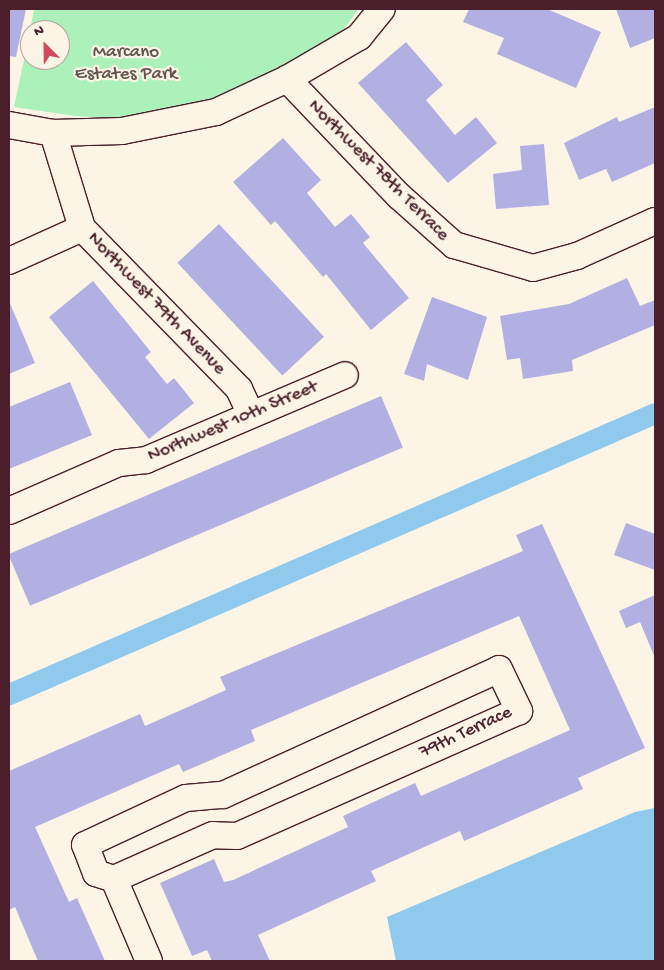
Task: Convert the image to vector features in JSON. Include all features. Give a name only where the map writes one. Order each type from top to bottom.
[{"type":"street","points":[[9,125],[53,133],[122,131],[185,120],[216,112],[287,79],[359,37],[382,9]]},
{"type":"street","name":"Northwest 78th Terrace","points":[[287,79],[398,196],[454,245],[533,268],[577,256],[655,221]]},
{"type":"street","name":"Northwest 79th Avenue","points":[[53,133],[82,228],[239,389],[250,413]]},
{"type":"street","points":[[9,261],[82,228]]},
{"type":"street","name":"Northwest 10th Street","points":[[9,511],[119,463],[146,460],[250,413],[345,374]]},
{"type":"street","name":"79th Terrace","points":[[499,669],[519,711],[237,836],[213,834],[114,879],[96,873],[85,845],[186,798],[223,795],[499,669]]},
{"type":"street","points":[[114,879],[149,961]]},
{"type":"green space","name":"Marcano Estates Park","points":[[34,9],[359,9],[343,30],[267,85],[153,120],[75,116],[14,107],[22,70],[70,70],[70,20],[32,20]]},
{"type":"water","points":[[655,808],[655,961],[396,961],[387,917],[635,812]]},
{"type":"building","points":[[9,9],[26,9],[24,20],[20,20],[20,38],[16,57],[9,56]]},
{"type":"building","points":[[469,9],[547,9],[601,32],[576,88],[497,54],[504,38],[463,22]]},
{"type":"building","points":[[616,9],[655,9],[655,38],[630,48]]},
{"type":"building","points":[[406,42],[443,85],[426,100],[455,135],[476,117],[497,143],[448,183],[358,83]]},
{"type":"building","points":[[655,107],[655,163],[612,182],[606,169],[579,180],[564,143],[617,117],[619,122]]},
{"type":"building","points":[[283,138],[321,180],[307,193],[335,227],[351,214],[370,237],[363,243],[409,298],[371,330],[326,274],[323,277],[275,221],[271,225],[233,182]]},
{"type":"building","points":[[544,144],[549,205],[496,209],[493,174],[522,170],[520,146]]},
{"type":"building","points":[[219,224],[324,337],[282,376],[177,263]]},
{"type":"building","points":[[627,278],[640,306],[655,300],[655,325],[572,360],[573,371],[523,379],[520,358],[507,360],[500,316],[569,304]]},
{"type":"building","points":[[93,281],[151,352],[145,357],[167,384],[174,378],[194,403],[149,439],[49,317]]},
{"type":"building","points":[[432,297],[487,317],[468,380],[427,364],[424,381],[404,374]]},
{"type":"building","points":[[9,301],[35,363],[9,374]]},
{"type":"building","points":[[70,382],[92,435],[9,469],[9,407]]},
{"type":"building","points":[[381,396],[403,448],[30,606],[9,554]]},
{"type":"building","points":[[626,523],[655,534],[655,570],[614,555]]},
{"type":"building","points":[[542,524],[645,748],[578,778],[583,789],[464,841],[460,831],[371,871],[376,881],[258,935],[270,961],[212,961],[207,950],[192,956],[160,883],[214,859],[224,882],[233,880],[348,827],[343,816],[415,783],[421,796],[570,730],[519,616],[251,730],[255,741],[183,772],[179,764],[35,827],[69,902],[77,898],[105,961],[38,961],[15,907],[9,910],[9,771],[140,714],[145,726],[226,690],[220,677],[523,551],[516,535]]},
{"type":"building","points":[[655,595],[655,658],[640,622],[626,628],[619,611]]},
{"type":"waterway","points":[[9,694],[655,413]]}]
